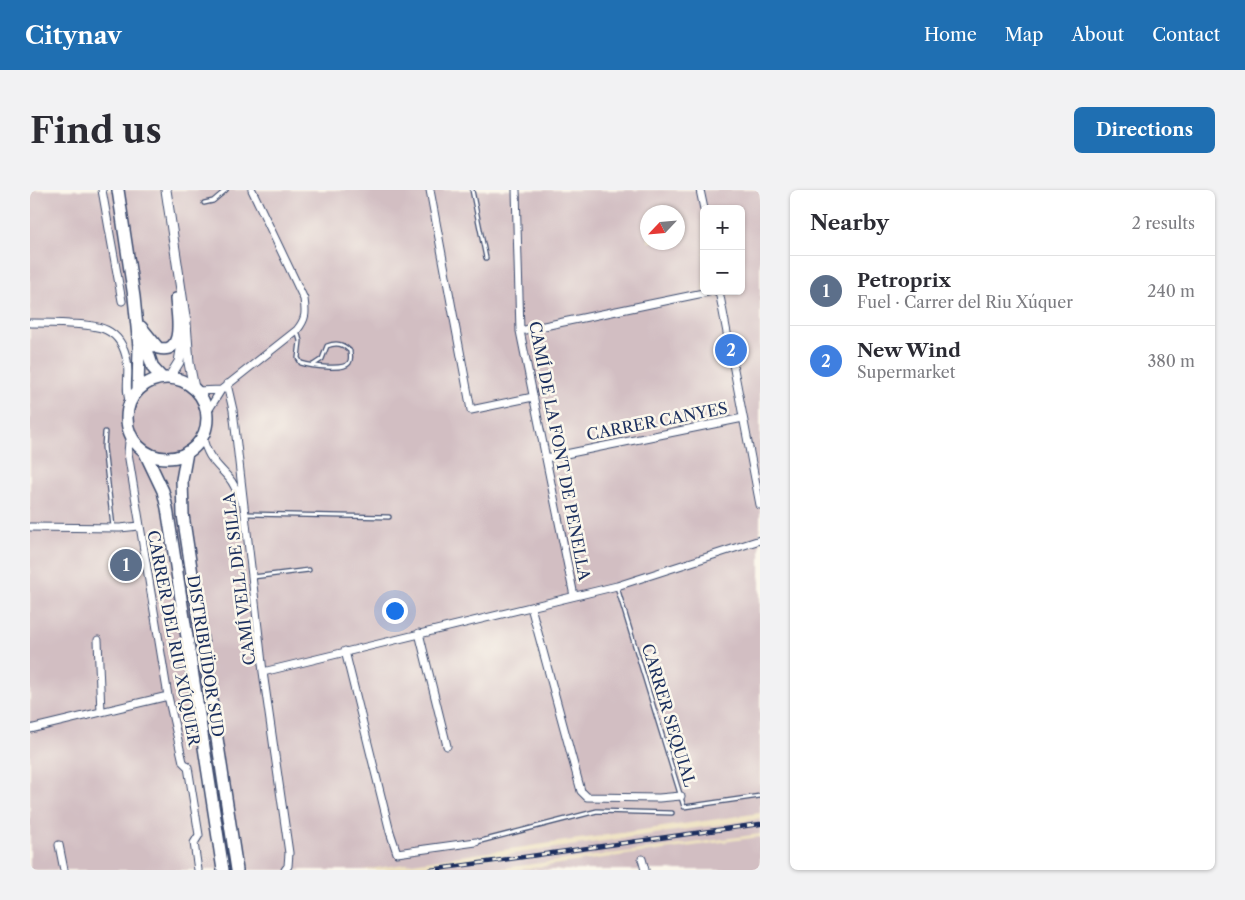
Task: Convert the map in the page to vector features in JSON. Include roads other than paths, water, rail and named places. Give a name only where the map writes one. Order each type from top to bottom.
[{"type":"highway","points":[[118,190],[134,297],[139,347],[138,390]]},
{"type":"highway","points":[[134,297],[149,359],[153,368],[165,378]]},
{"type":"highway","points":[[141,327],[158,348],[167,349],[174,344],[178,334],[176,299]]},
{"type":"highway","points":[[165,378],[182,381],[195,390],[203,402],[206,425],[196,444],[187,452],[166,458],[155,456],[144,450],[132,438],[127,414],[130,403],[138,390],[149,382],[165,378]]},
{"type":"highway","name":"DISTRIBUÏDOR SUD","points":[[144,450],[163,491],[167,508],[222,870]]},
{"type":"highway","name":"DISTRIBUÏDOR SUD","points":[[187,452],[182,480],[183,515],[237,870]]},
{"type":"street","points":[[102,190],[122,301]]},
{"type":"street","points":[[160,190],[176,299],[181,319],[183,344],[179,362],[165,378]]},
{"type":"street","points":[[166,190],[187,331],[188,364],[195,390],[224,387]]},
{"type":"street","points":[[430,190],[471,410],[534,397]]},
{"type":"street","name":"CAMÍ DE LA FONT DE PENELLA","points":[[516,190],[520,331],[574,596]]},
{"type":"street","points":[[700,190],[703,205]]},
{"type":"street","points":[[206,414],[224,387],[296,330],[304,322],[306,314],[304,299],[253,191]]},
{"type":"street","points":[[520,331],[700,294]]},
{"type":"street","points":[[720,295],[760,504]]},
{"type":"street","points":[[30,322],[91,324],[105,328],[115,335],[124,347],[127,359],[126,389],[130,403]]},
{"type":"street","name":"CAMÍ VELL DE SILLA","points":[[224,387],[233,410],[263,672],[617,586],[760,540]]},
{"type":"street","name":"CARRER CANYES","points":[[546,458],[743,418]]},
{"type":"street","points":[[202,435],[212,462],[230,479],[246,514]]},
{"type":"street","name":"CARRER DEL RIU XÚQUER","points":[[132,438],[129,442],[128,453],[139,526],[168,696],[183,762],[188,766],[199,835],[194,843],[198,870]]},
{"type":"street","points":[[30,527],[114,528],[139,526]]},
{"type":"street","points":[[531,607],[581,791],[587,797],[659,798],[681,796]]},
{"type":"street","points":[[419,633],[447,746]]},
{"type":"street","points":[[98,640],[101,712]]},
{"type":"street","points":[[344,651],[397,853],[476,842]]},
{"type":"street","points":[[263,672],[289,853],[288,866],[285,870]]},
{"type":"street","points":[[30,729],[168,696]]},
{"type":"street","points":[[58,845],[64,870]]},
{"type":"street","points":[[642,859],[645,870]]},
{"type":"lane","points":[[204,203],[213,201],[226,190]]},
{"type":"lane","points":[[472,190],[486,258]]},
{"type":"lane","points":[[296,330],[300,341],[299,361],[301,364],[338,368],[349,363],[351,358],[350,351],[339,343],[332,344],[327,346],[322,359],[313,365]]},
{"type":"lane","points":[[105,432],[104,447],[114,528]]},
{"type":"lane","points":[[246,514],[389,517]]},
{"type":"lane","points":[[252,577],[309,570]]},
{"type":"lane","name":"CARRER SEQUIAL","points":[[617,586],[684,807],[760,796]]},
{"type":"lane","points":[[476,842],[597,811],[672,813]]},
{"type":"railway","points":[[430,870],[760,824]]},
{"type":"place","name":"New Wind","points":[[731,350]]},
{"type":"place","name":"Petroprix","points":[[126,565]]}]
